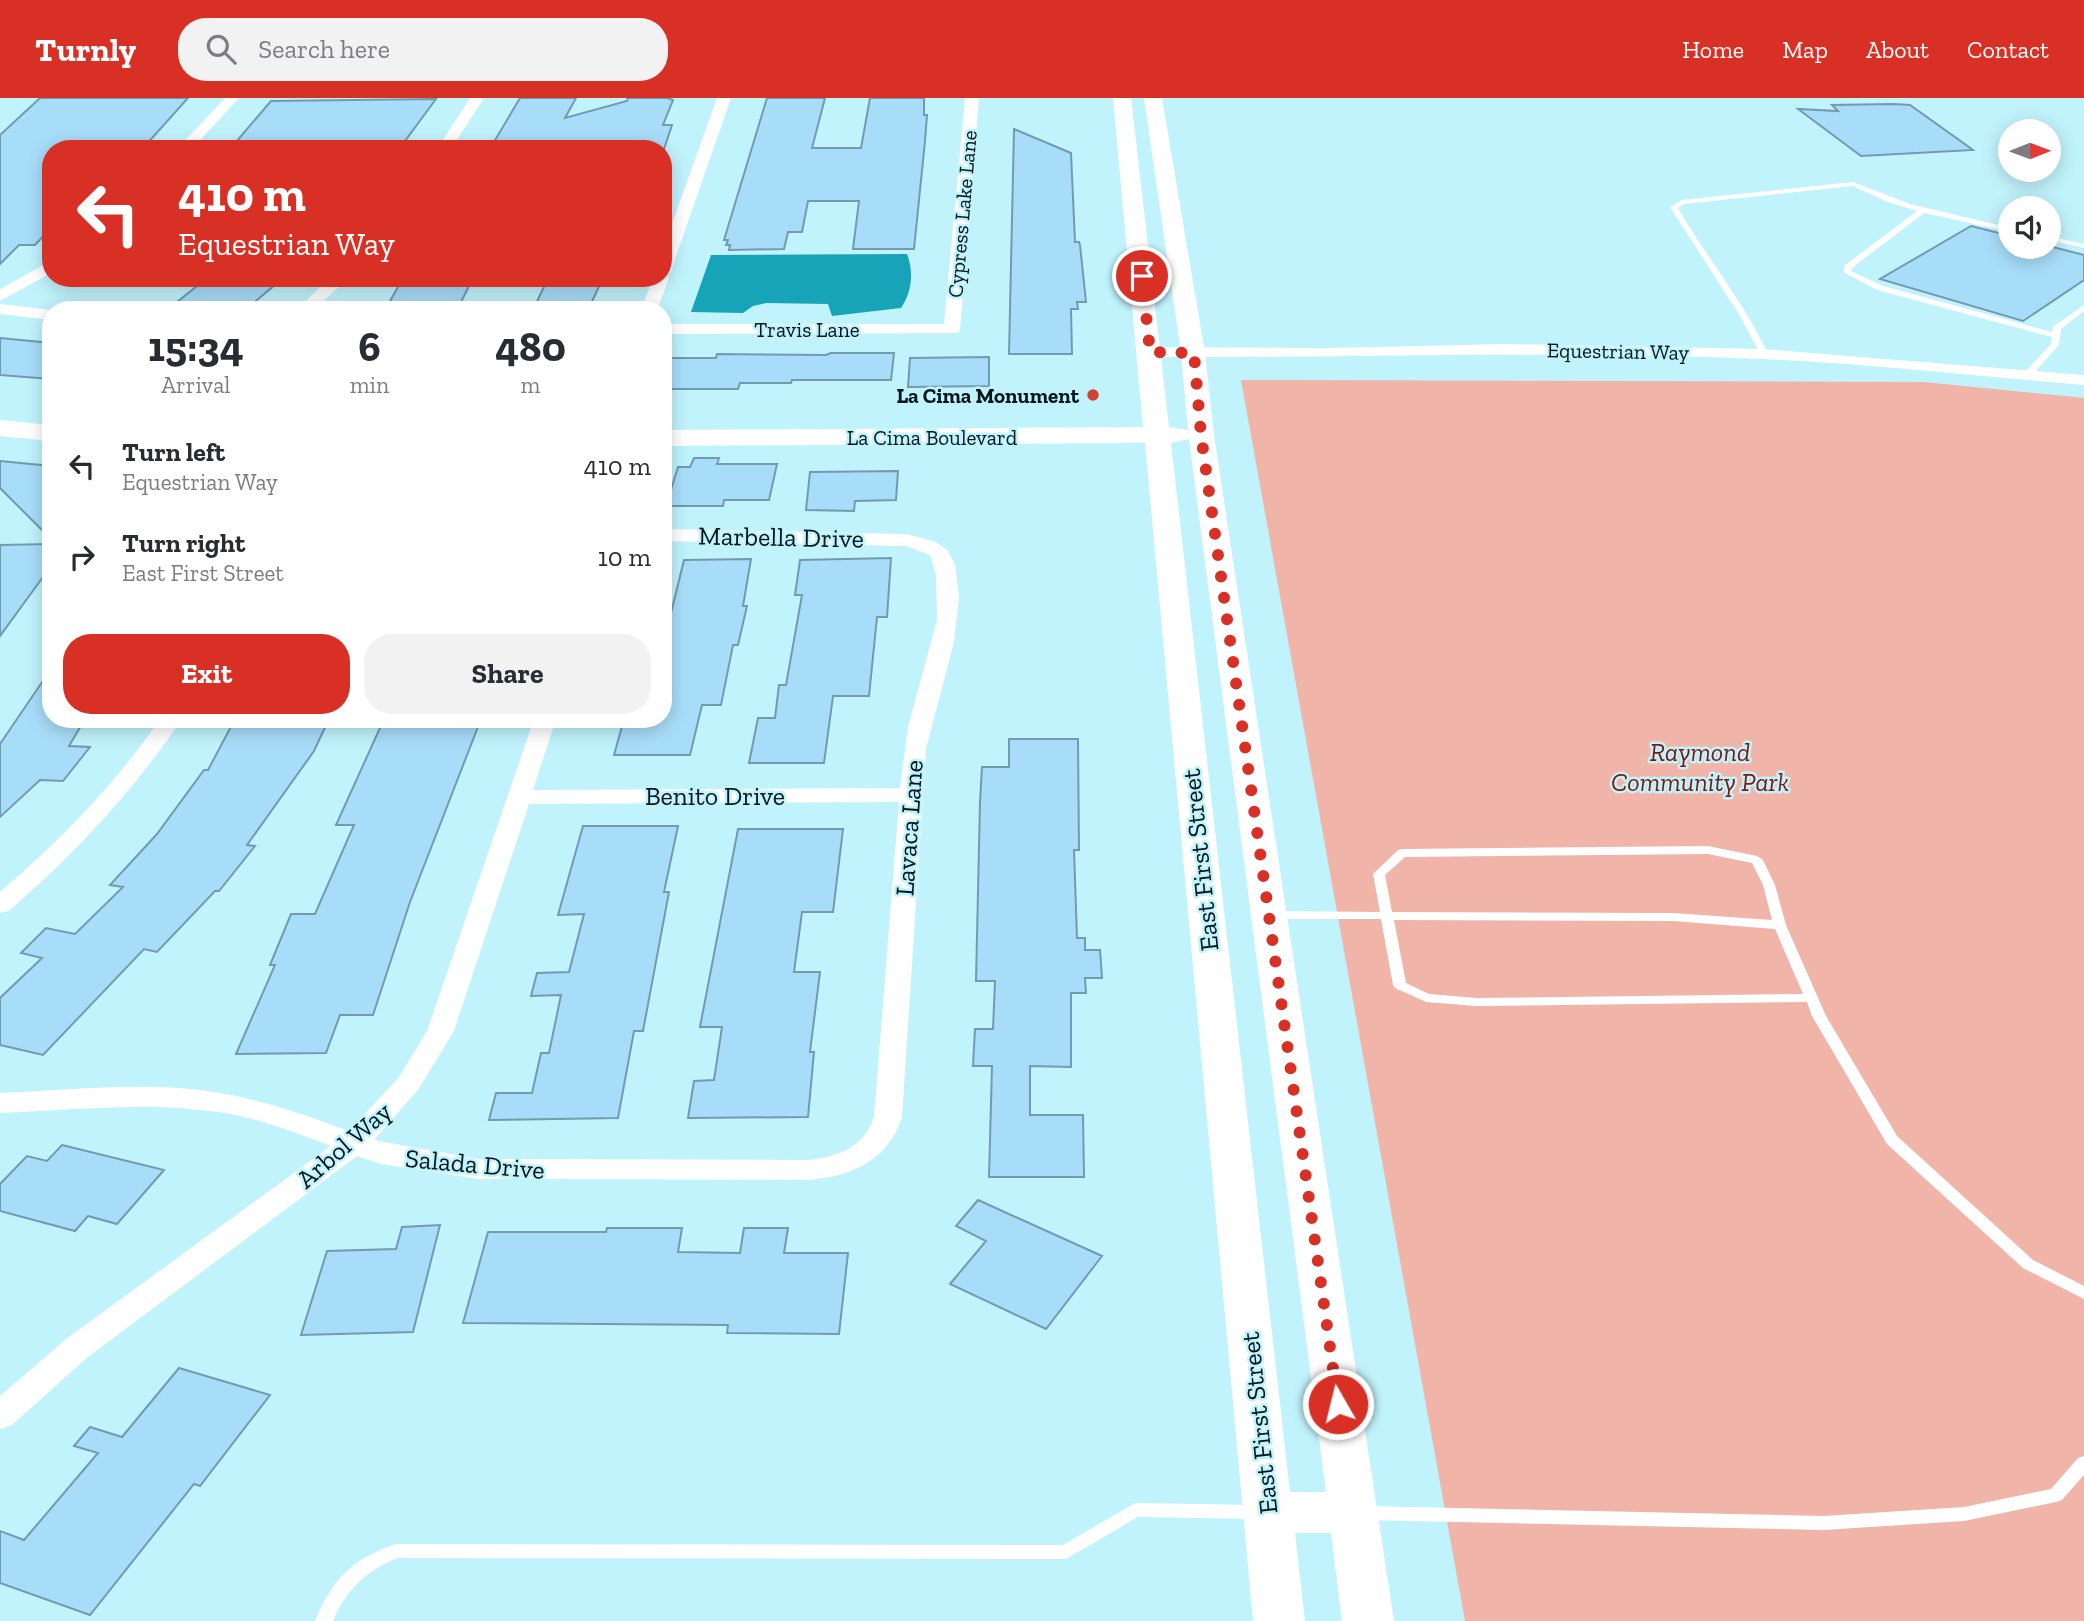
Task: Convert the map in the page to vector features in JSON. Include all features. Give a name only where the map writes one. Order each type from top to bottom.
[{"type":"main road","name":"East First Street","points":[[1122,98],[1279,1621]]},
{"type":"main road","points":[[1153,98],[1194,353],[1200,426],[1368,1621]]},
{"type":"main road","points":[[0,405],[42,409]]},
{"type":"main road","name":"La Cima Boulevard","points":[[672,419],[1200,426]]},
{"type":"main road","name":"La Cima Boulevard","points":[[672,438],[1155,426]]},
{"type":"main road","points":[[0,428],[42,432]]},
{"type":"main road","points":[[1268,1512],[1353,1513]]},
{"type":"street","points":[[192,140],[232,98]]},
{"type":"street","points":[[450,140],[477,98]]},
{"type":"street","points":[[672,245],[724,98]]},
{"type":"street","name":"Cypress Lake Lane","points":[[952,329],[972,98]]},
{"type":"street","points":[[0,296],[42,271]]},
{"type":"street","points":[[313,301],[330,287]]},
{"type":"street","points":[[0,309],[42,314]]},
{"type":"street","name":"Travis Lane","points":[[672,329],[952,329]]},
{"type":"street","name":"Equestrian Way","points":[[1150,352],[1506,349],[1764,354],[2084,380]]},
{"type":"street","name":"Marbella Drive","points":[[672,535],[898,539]]},
{"type":"street","name":"Lavaca Lane","points":[[870,1148],[882,1134],[888,1117],[918,730],[944,647],[947,625],[947,581],[939,552],[922,543],[898,539]]},
{"type":"street","points":[[0,905],[47,864],[103,808],[136,769],[165,728]]},
{"type":"street","name":"Arbol Way","points":[[0,1416],[77,1348],[352,1145],[415,1078],[441,1033],[542,728]]},
{"type":"street","name":"Benito Drive","points":[[519,797],[912,795]]},
{"type":"street","name":"Salada Drive","points":[[0,1103],[112,1097],[188,1099],[258,1111],[352,1145],[433,1165],[512,1171],[808,1170],[842,1164],[870,1148]]},
{"type":"lane","points":[[1764,354],[1754,330],[1685,228],[1674,207],[1682,202],[1853,184],[1889,200],[1998,227]]},
{"type":"lane","points":[[1923,210],[1847,267],[1847,272],[1880,288],[2056,335]]},
{"type":"lane","points":[[2061,241],[2084,246]]},
{"type":"lane","points":[[2028,374],[2055,345],[2057,328],[2084,307]]},
{"type":"lane","points":[[1811,998],[1477,1002],[1426,998],[1400,985],[1380,874],[1402,853],[1708,850],[1757,860],[1769,885],[1780,925],[1819,1016],[1892,1140],[2028,1264],[2084,1293]]},
{"type":"lane","points":[[1269,915],[1673,917],[1780,925]]},
{"type":"lane","points":[[1353,1513],[1810,1523],[1862,1521],[1964,1514],[2056,1495],[2084,1463]]},
{"type":"lane","points":[[324,1621],[333,1598],[351,1575],[372,1560],[396,1551],[1066,1552],[1135,1510],[1268,1512]]},
{"type":"green space","name":"Raymond Community Park","points":[[1241,380],[1924,382],[2084,398],[2084,1621],[1465,1621]]},
{"type":"water","points":[[907,254],[911,282],[901,308],[832,316],[828,304],[766,303],[753,306],[743,313],[691,312],[711,255]]},
{"type":"building","points":[[40,98],[188,98],[150,140],[42,140],[42,238],[35,245],[19,245],[0,264],[0,135]]},
{"type":"building","points":[[520,98],[576,98],[565,118],[627,101],[628,98],[673,100],[663,125],[672,125],[667,140],[495,140]]},
{"type":"building","points":[[767,98],[825,98],[812,148],[861,148],[870,98],[924,98],[924,115],[927,115],[914,249],[853,249],[859,201],[808,201],[802,232],[788,232],[784,249],[729,250],[730,245],[726,245],[728,240],[724,240]]},
{"type":"building","points":[[436,99],[406,140],[238,140],[271,101]]},
{"type":"building","points":[[1832,105],[1910,105],[1973,150],[1861,156],[1798,109],[1838,111]]},
{"type":"building","points":[[1014,129],[1071,153],[1075,242],[1080,245],[1086,302],[1077,302],[1078,309],[1071,309],[1072,354],[1009,354]]},
{"type":"building","points":[[1971,226],[1998,233],[1998,259],[2061,259],[2061,249],[2084,255],[2084,280],[2023,321],[1880,279]]},
{"type":"building","points":[[196,287],[272,287],[256,301],[178,301]]},
{"type":"building","points":[[398,287],[468,287],[462,301],[390,301]]},
{"type":"building","points":[[544,287],[599,287],[592,301],[537,301]]},
{"type":"building","points":[[0,338],[42,342],[42,378],[0,375]]},
{"type":"building","points":[[894,353],[891,380],[792,380],[791,383],[740,383],[738,389],[672,389],[672,358],[716,358],[717,354]]},
{"type":"building","points":[[989,357],[989,386],[908,387],[910,358]]},
{"type":"building","points":[[694,458],[719,458],[717,464],[777,464],[769,500],[724,500],[723,506],[672,506],[672,486],[678,467],[690,467]]},
{"type":"building","points":[[0,461],[42,465],[42,530],[0,488]]},
{"type":"building","points":[[898,471],[896,500],[855,501],[854,511],[806,510],[810,472]]},
{"type":"building","points":[[42,544],[42,578],[0,636],[0,545]]},
{"type":"building","points":[[891,558],[887,617],[877,617],[869,696],[833,696],[824,763],[749,763],[758,718],[775,718],[779,685],[786,685],[802,595],[795,595],[800,560]]},
{"type":"building","points":[[751,559],[743,606],[747,606],[738,645],[733,645],[721,705],[702,705],[690,755],[614,755],[622,728],[672,728],[672,609],[684,560]]},
{"type":"building","points":[[42,682],[42,728],[80,728],[69,746],[90,747],[63,781],[40,780],[0,817],[0,744]]},
{"type":"building","points":[[230,728],[325,728],[314,751],[247,845],[255,846],[219,891],[215,891],[157,952],[144,949],[43,1055],[0,1045],[0,998],[42,958],[21,953],[46,928],[75,934],[123,887],[110,885],[157,834],[204,770],[208,770]]},
{"type":"building","points":[[380,728],[478,728],[410,902],[373,1015],[340,1015],[326,1053],[236,1054],[275,965],[270,965],[291,914],[315,914],[354,825],[336,825]]},
{"type":"building","points":[[1009,739],[1078,739],[1079,850],[1074,850],[1077,938],[1085,938],[1085,950],[1100,950],[1102,978],[1085,978],[1086,993],[1071,993],[1071,1067],[1030,1066],[1030,1115],[1083,1115],[1084,1177],[989,1177],[992,1066],[973,1066],[975,1029],[993,1029],[995,981],[976,981],[980,802],[982,767],[1009,767]]},
{"type":"building","points":[[583,826],[678,826],[664,892],[669,892],[643,1031],[634,1031],[618,1118],[489,1120],[496,1093],[532,1093],[541,1053],[549,1053],[561,995],[531,996],[537,973],[569,972],[584,914],[558,915]]},
{"type":"building","points":[[738,829],[843,829],[833,912],[802,912],[794,972],[820,972],[810,1052],[814,1052],[808,1117],[688,1118],[694,1081],[714,1080],[722,1027],[700,1027]]},
{"type":"building","points":[[62,1145],[164,1170],[117,1224],[88,1216],[75,1231],[0,1211],[0,1184],[27,1156],[47,1161]]},
{"type":"building","points":[[978,1200],[1102,1256],[1046,1329],[950,1284],[986,1241],[956,1226]]},
{"type":"building","points":[[440,1225],[413,1332],[301,1335],[327,1251],[396,1249],[402,1227]]},
{"type":"building","points":[[607,1228],[682,1228],[678,1252],[740,1253],[744,1228],[788,1228],[784,1253],[848,1253],[839,1334],[727,1333],[728,1325],[463,1323],[488,1232],[606,1232]]},
{"type":"building","points":[[179,1368],[270,1395],[200,1486],[194,1484],[90,1615],[0,1583],[0,1531],[24,1540],[98,1453],[74,1446],[90,1427],[122,1437]]},
{"type":"place","name":"La Cima Monument","points":[[1093,395]]},
{"type":"route","points":[[1142,276],[1150,352],[1194,353],[1201,435],[1338,1404]]}]
